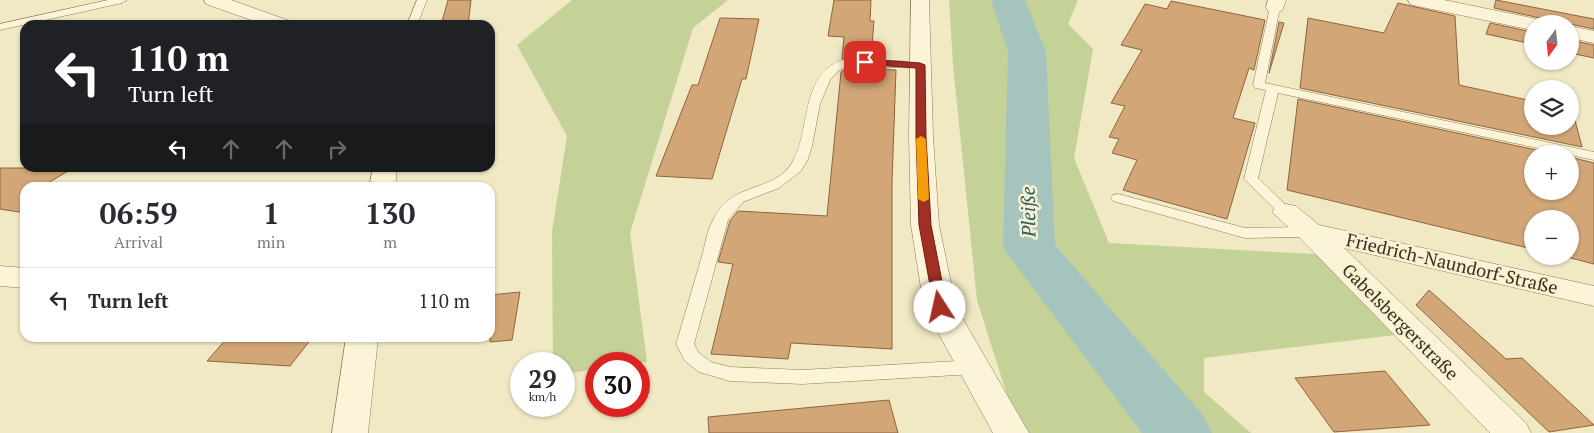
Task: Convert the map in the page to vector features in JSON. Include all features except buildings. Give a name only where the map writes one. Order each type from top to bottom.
[{"type":"street","points":[[213,0],[269,20]]},
{"type":"street","points":[[920,0],[921,137],[925,225],[940,307],[1011,433]]},
{"type":"street","points":[[1422,0],[1524,22]]},
{"type":"street","points":[[1579,34],[1594,37]]},
{"type":"street","name":"Gabelsbergerstraße","points":[[1286,212],[1310,232],[1513,433]]},
{"type":"street","name":"Friedrich-Naundorf-Straße","points":[[1310,232],[1594,296]]},
{"type":"street","points":[[0,276],[20,278]]},
{"type":"street","points":[[350,433],[361,342]]},
{"type":"lane","points":[[32,20],[122,0]]},
{"type":"lane","points":[[414,20],[421,0]]},
{"type":"lane","points":[[1276,3],[1260,85],[1594,156]]},
{"type":"lane","points":[[0,27],[20,23]]},
{"type":"lane","points":[[920,65],[846,62],[836,66],[827,74],[815,100],[801,160],[790,174],[770,188],[741,197],[729,206],[720,220],[685,344],[691,356],[705,367],[730,374],[802,377],[974,367]]},
{"type":"lane","points":[[1273,88],[1251,179],[1286,212]]},
{"type":"lane","points":[[1118,198],[1245,233],[1310,232]]},
{"type":"green space","points":[[572,0],[728,0],[693,28],[630,233],[646,352],[585,352],[585,371],[575,372],[575,352],[553,352],[552,232],[567,136],[517,45]]},
{"type":"green space","points":[[949,0],[1078,0],[1068,24],[1093,49],[1074,158],[1109,243],[1333,255],[1412,333],[1204,358],[1204,392],[1251,433],[1019,433],[977,300],[953,65]]},
{"type":"waterway","name":"Pleiße","points":[[1008,0],[1027,52],[1029,248],[1179,433]]},
{"type":"slow traffic","points":[[921,139],[924,199]]},
{"type":"route","points":[[865,62],[920,65],[925,225],[940,307]]}]
